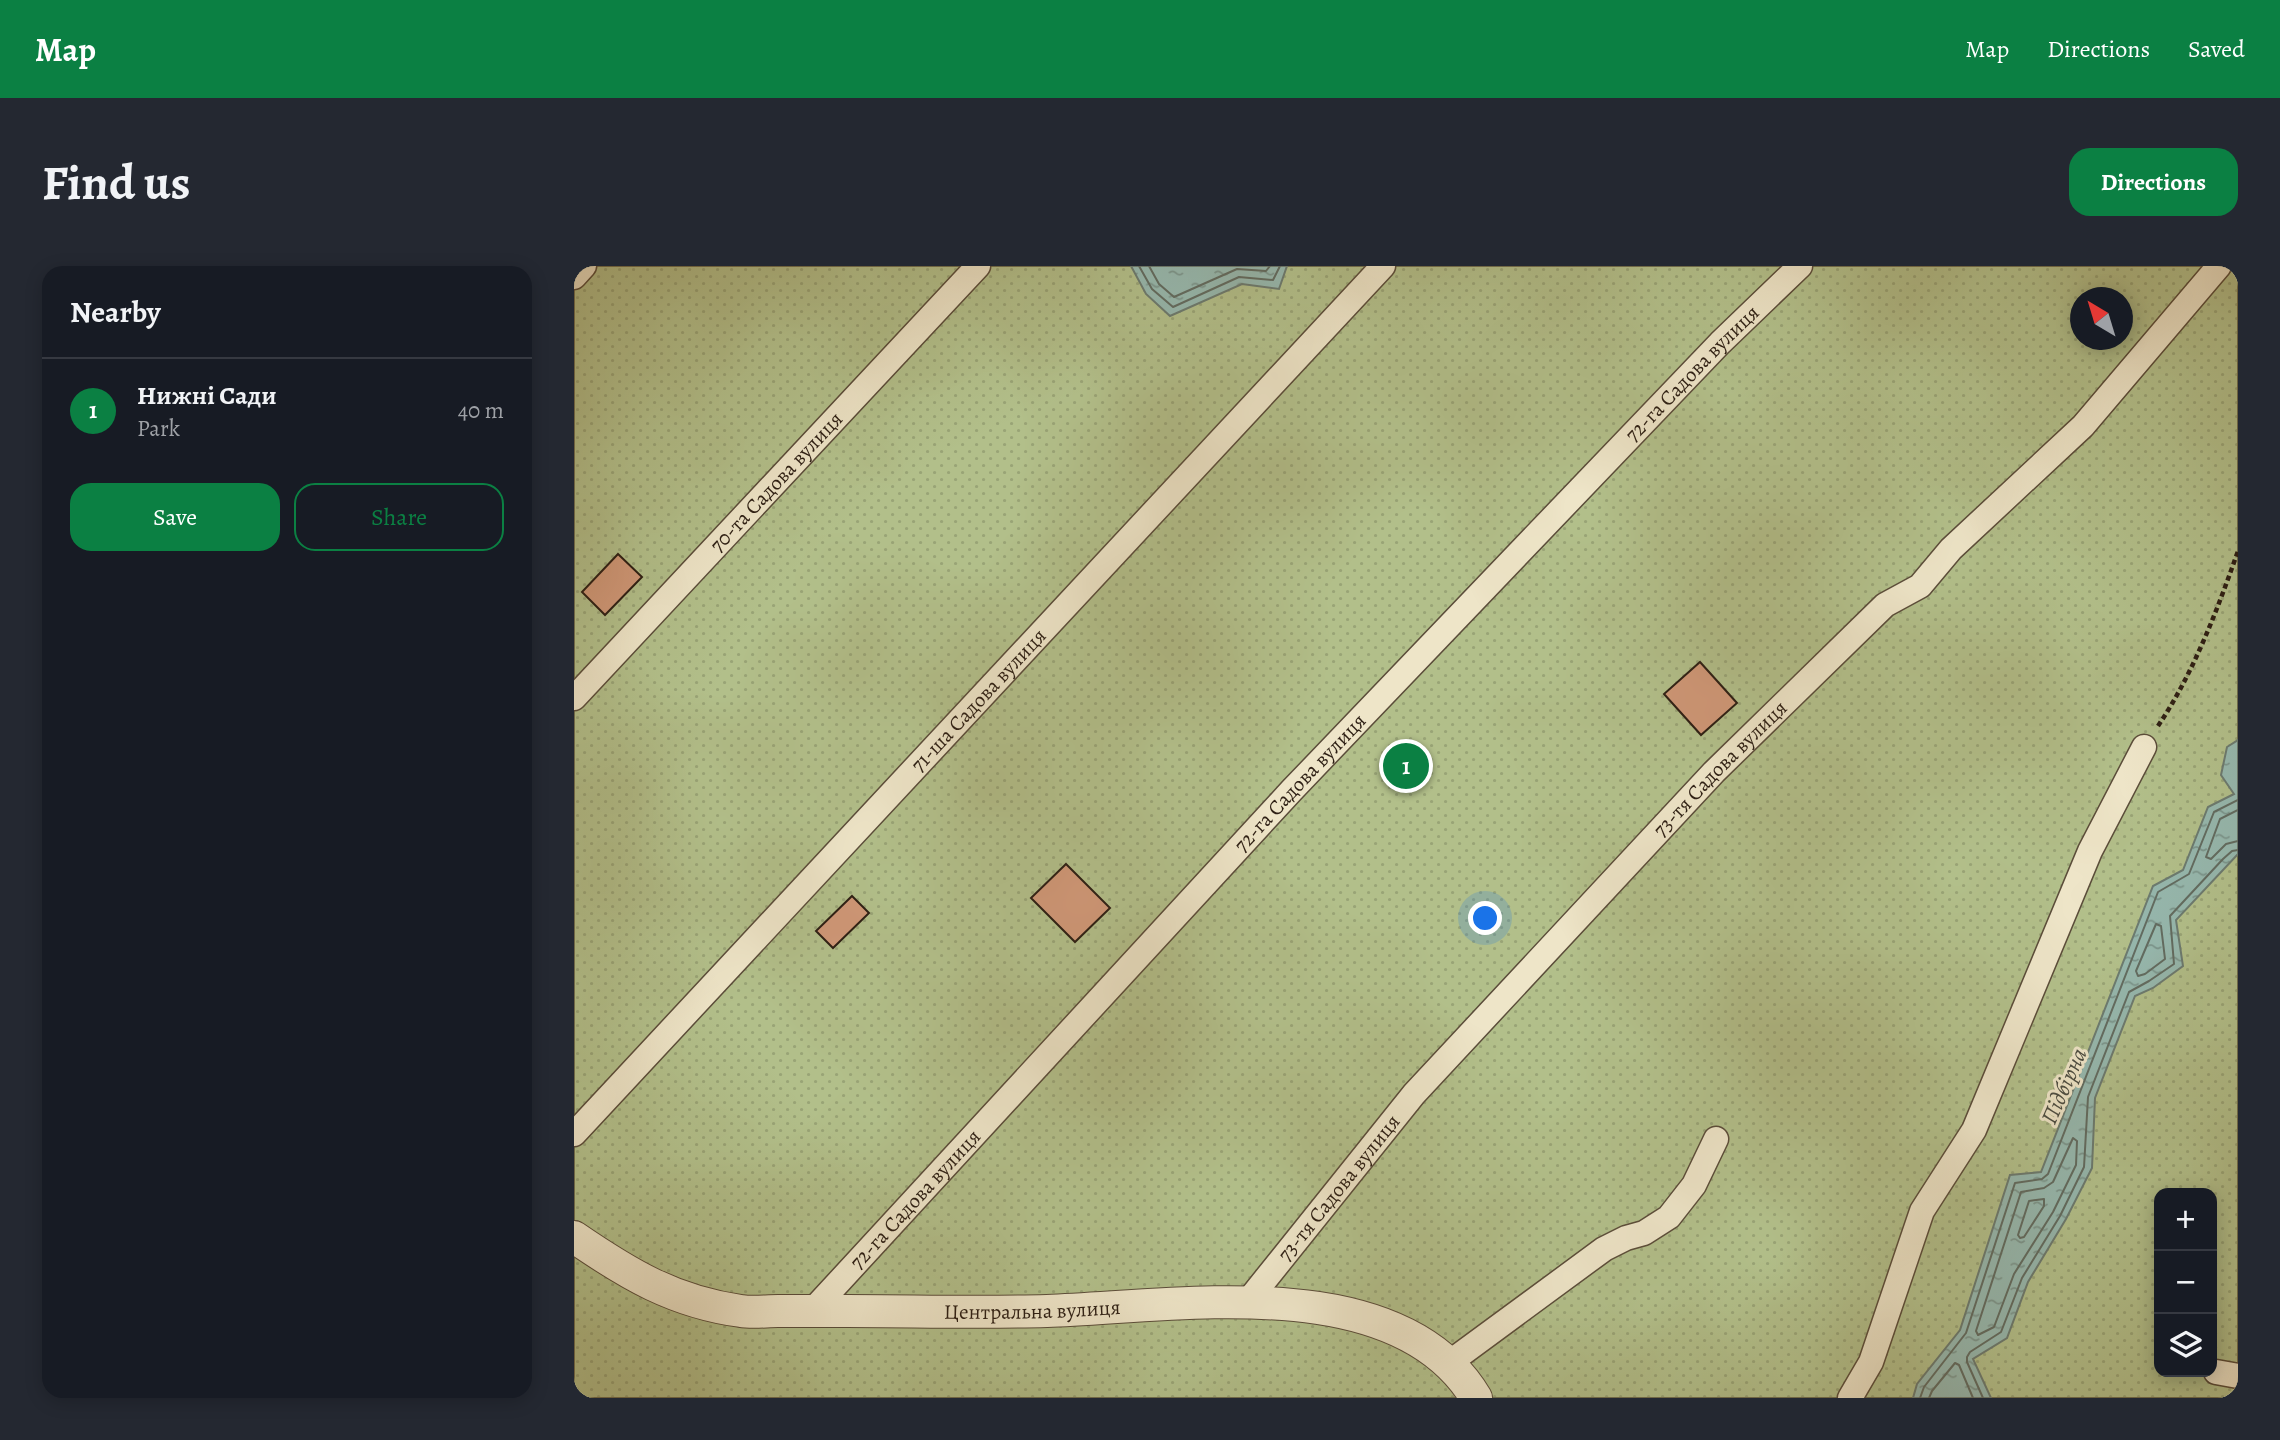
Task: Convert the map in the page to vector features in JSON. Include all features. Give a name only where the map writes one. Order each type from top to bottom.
[{"type":"street","points":[[574,277],[584,266]]},
{"type":"street","name":"70-та Садова вулиця","points":[[574,698],[978,266]]},
{"type":"street","name":"71-ша Садова вулиця","points":[[574,1134],[1383,266]]},
{"type":"street","name":"72-га Садова вулиця","points":[[812,1311],[1292,790],[1720,343],[1800,266]]},
{"type":"street","name":"73-тя Садова вулиця","points":[[1248,1301],[1414,1094],[1714,772],[1885,605],[1920,586],[1951,549],[2083,426],[2219,266]]},
{"type":"street","points":[[1850,1398],[1871,1362],[1922,1210],[1974,1130],[2090,851],[2144,747]]},
{"type":"street","points":[[1449,1363],[1604,1249],[1644,1233],[1669,1217],[1694,1185],[1716,1139]]},
{"type":"street","name":"Центральна вулиця","points":[[574,1237],[628,1274],[687,1300],[743,1311],[1046,1311],[1248,1301],[1324,1309],[1373,1320],[1415,1339],[1449,1363],[1476,1398]]},
{"type":"path","points":[[2144,747],[2172,705],[2189,670],[2238,551]]},
{"type":"green space","points":[[574,266],[2238,266],[2238,1398],[574,1398]]},
{"type":"water","points":[[1131,266],[1287,266],[1279,289],[1242,284],[1170,316],[1146,294]]},
{"type":"water","points":[[2238,740],[2238,854],[2176,920],[2183,966],[2153,988],[2135,996],[2095,1098],[2092,1168],[2066,1219],[2028,1282],[2007,1338],[1973,1359],[1991,1398],[1913,1398],[1917,1384],[1960,1330],[2010,1175],[2041,1172],[2153,886],[2183,870],[2208,807],[2234,794],[2221,775],[2227,747]]},
{"type":"building","points":[[618,554],[642,577],[605,615],[582,592]]},
{"type":"building","points":[[1700,662],[1737,703],[1701,735],[1664,694]]},
{"type":"building","points":[[1066,864],[1110,908],[1075,942],[1031,898]]},
{"type":"building","points":[[852,896],[869,913],[833,948],[816,931]]},
{"type":"place","name":"Нижні Сади","points":[[1406,766]]},
{"type":"water label","name":"Підбірна","points":[[2064,1086]]}]
